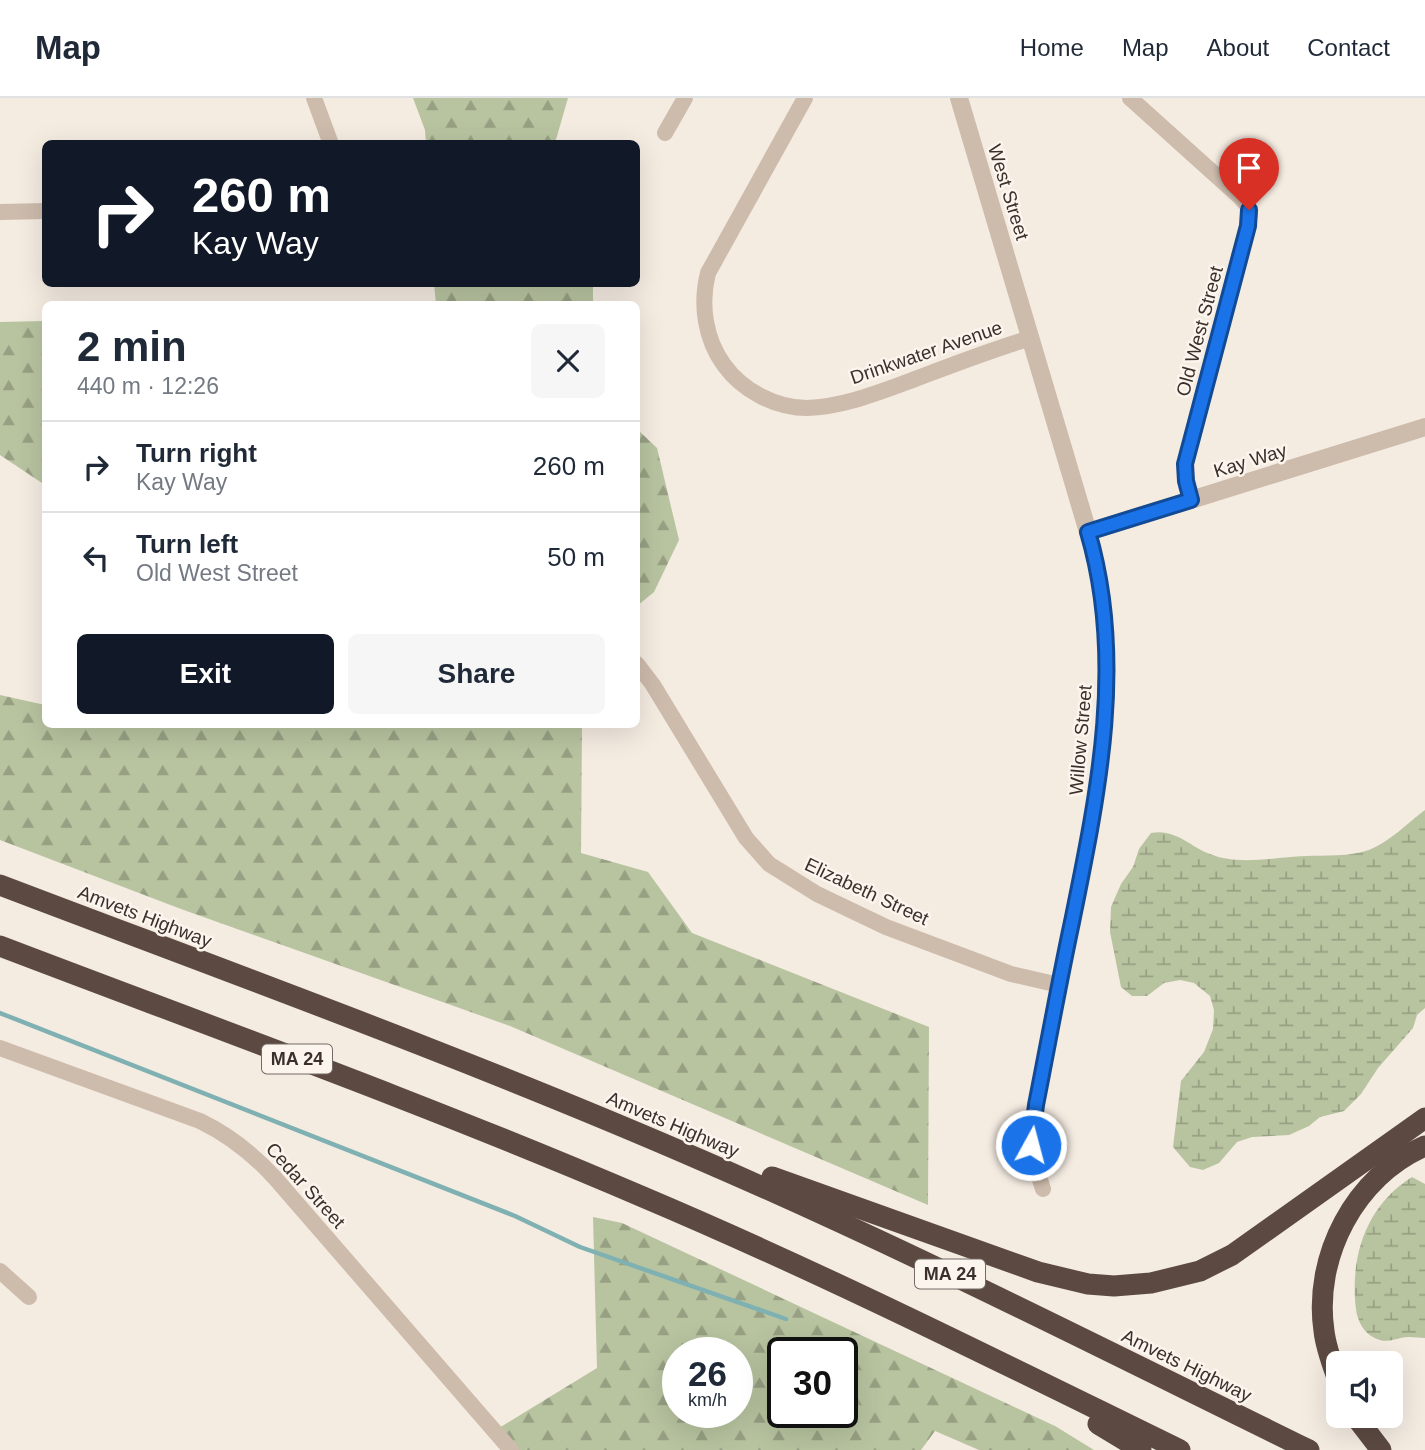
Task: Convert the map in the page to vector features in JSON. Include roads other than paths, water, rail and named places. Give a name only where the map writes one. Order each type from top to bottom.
[{"type":"highway","name":"Amvets Highway","points":[[0,885],[431,1049],[713,1165],[879,1240],[1309,1450]]},
{"type":"highway","name":"MA 24","points":[[0,946],[425,1107],[745,1241],[1180,1450]]},
{"type":"highway","points":[[585,1111],[1038,1272],[1088,1284],[1114,1286],[1177,1278],[1232,1255],[1425,1118]]},
{"type":"highway","points":[[1328,1351],[1323,1318],[1325,1277],[1341,1227],[1361,1195],[1397,1161],[1425,1146]]},
{"type":"highway","points":[[926,1326],[1076,1410],[1141,1450]]},
{"type":"highway","points":[[1364,1428],[1381,1450]]},
{"type":"street","points":[[314,98],[330,140]]},
{"type":"street","points":[[665,134],[685,98]]},
{"type":"street","name":"Drinkwater Avenue","points":[[805,98],[708,273],[705,292],[706,324],[712,345],[730,373],[746,387],[773,401],[804,408],[868,396],[1031,338]]},
{"type":"street","name":"West Street","points":[[959,98],[1019,297]]},
{"type":"street","name":"Old West Street","points":[[1130,98],[1240,197],[1250,214],[1185,464],[1191,500]]},
{"type":"street","points":[[0,212],[42,211]]},
{"type":"street","name":"Willow Street","points":[[1019,297],[1088,532],[1101,588],[1106,689],[1097,799],[1032,1134],[1032,1155],[1043,1189]]},
{"type":"street","name":"Kay Way","points":[[1088,532],[1425,428]]},
{"type":"street","name":"Elizabeth Street","points":[[640,668],[746,838],[769,864],[831,902],[886,927],[1011,974],[1059,985]]},
{"type":"street","name":"Cedar Street","points":[[0,1048],[200,1121],[241,1146],[275,1178],[511,1450]]},
{"type":"street","points":[[0,1271],[29,1297]]},
{"type":"waterway","points":[[0,1013],[515,1216],[580,1247],[786,1319]]}]
